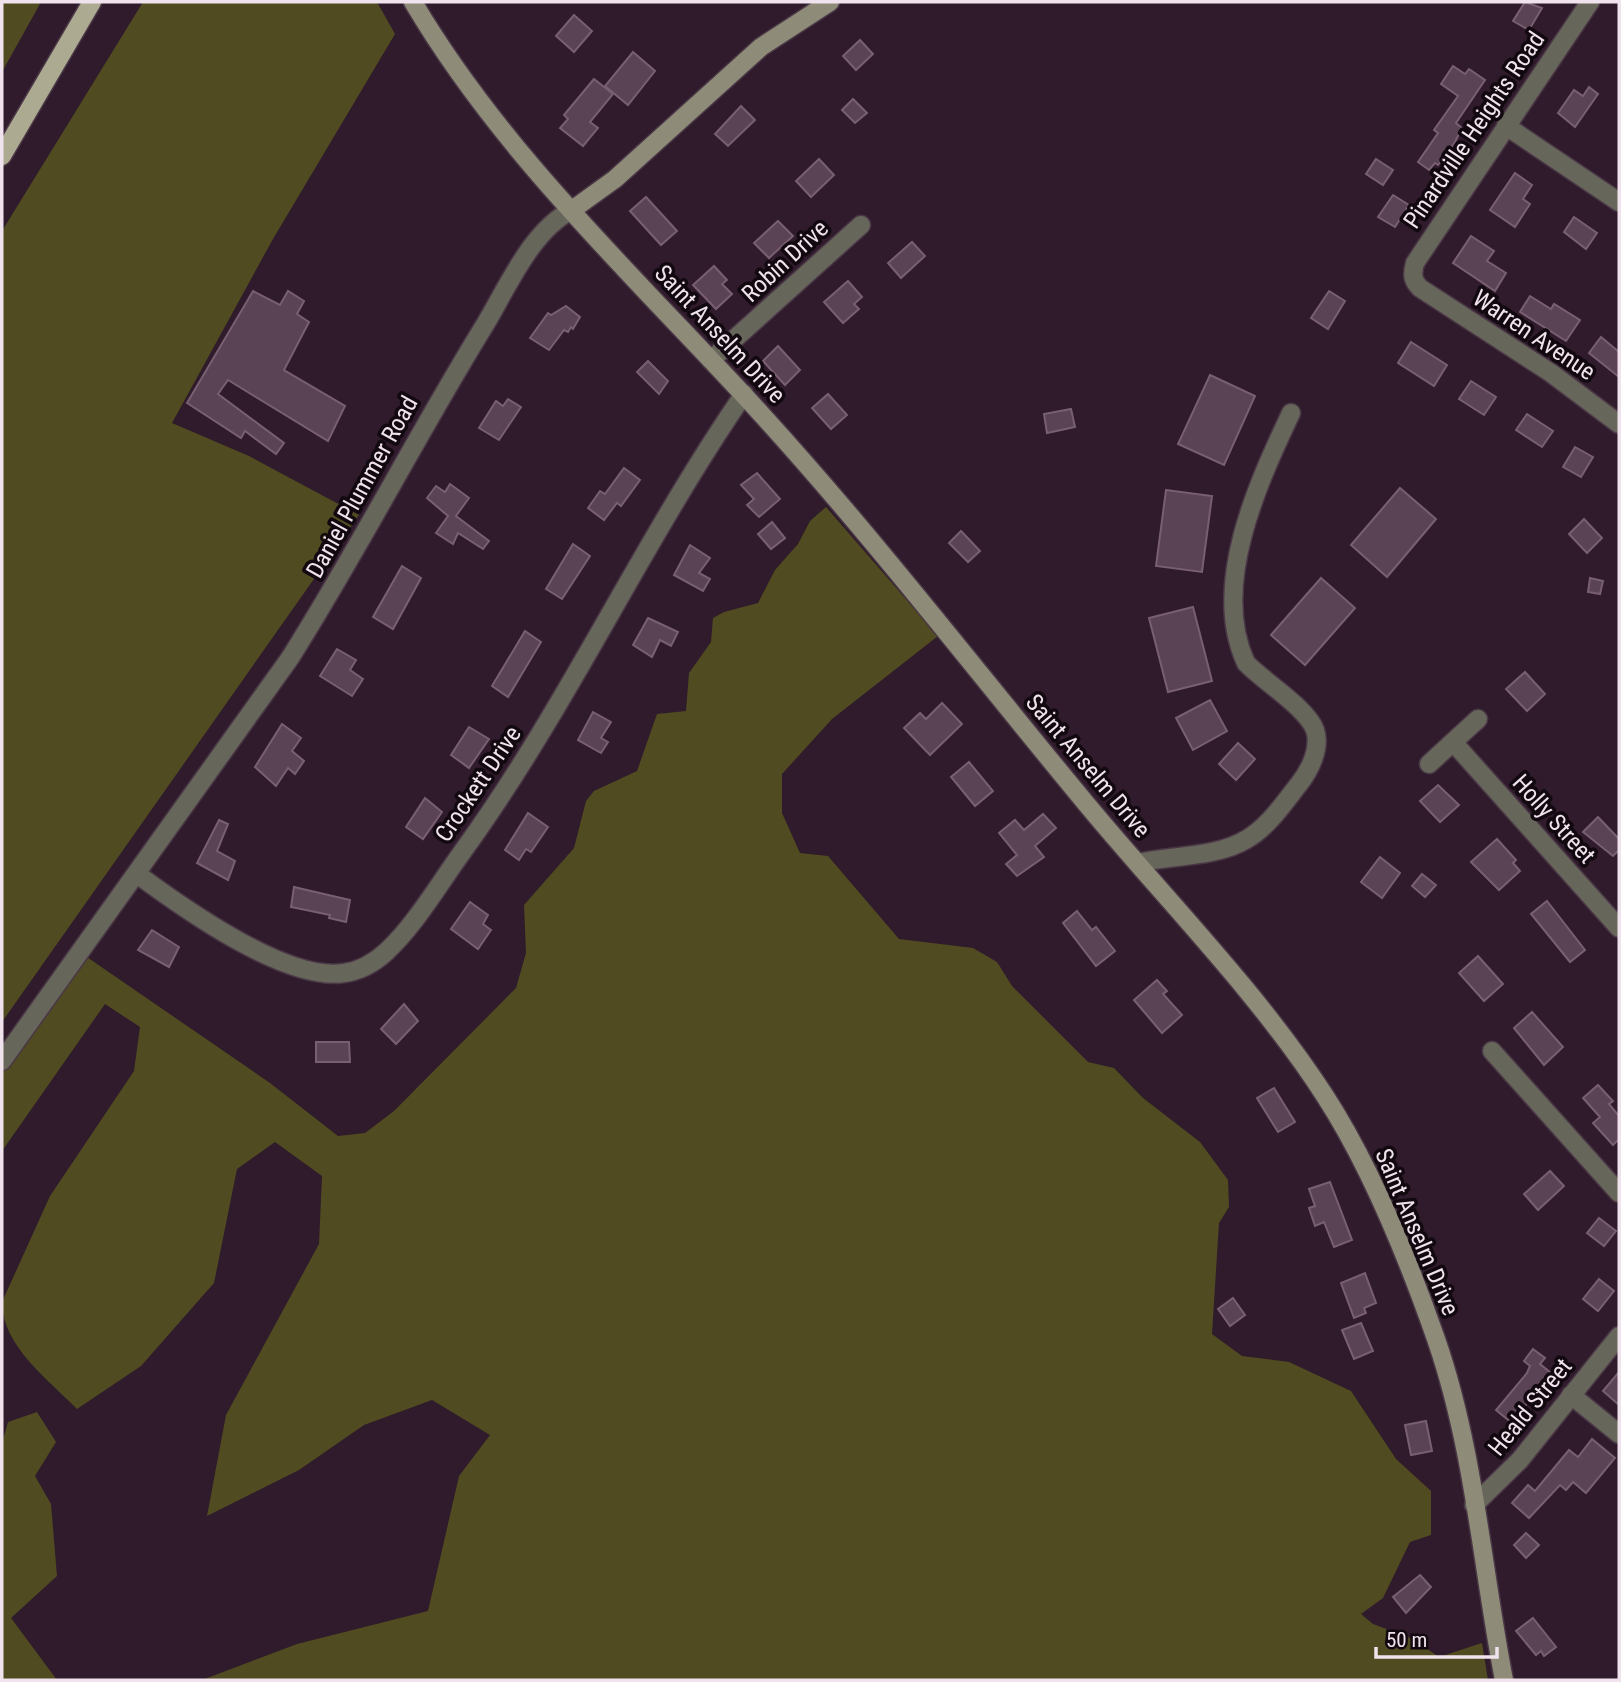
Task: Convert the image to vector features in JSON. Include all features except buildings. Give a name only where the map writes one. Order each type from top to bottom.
[{"type":"main road","points":[[2,156],[92,2]]},
{"type":"street","name":"Saint Anselm Drive","points":[[413,2],[463,78],[572,210],[744,394],[875,544],[1288,1044],[1326,1098],[1347,1134],[1393,1232],[1436,1339],[1456,1410],[1504,1680]]},
{"type":"street","name":"Daniel Plummer Road","points":[[2,1061],[137,874],[331,594],[413,444],[532,249],[549,226],[615,179],[761,47],[830,2]]},
{"type":"street","name":"Pinardville Heights Road","points":[[1420,288],[1414,282],[1416,263],[1590,2]]},
{"type":"street","points":[[1506,126],[1619,202]]},
{"type":"street","name":"Robin Drive","points":[[711,360],[861,225]]},
{"type":"street","name":"Warren Avenue","points":[[1420,288],[1551,373],[1619,424]]},
{"type":"street","name":"Crockett Drive","points":[[137,874],[189,911],[295,968],[326,974],[345,973],[377,959],[410,923],[509,787],[704,455],[744,394]]},
{"type":"street","points":[[1137,863],[1218,849],[1247,839],[1279,809],[1305,776],[1314,757],[1317,744],[1314,727],[1246,663],[1239,648],[1233,610],[1239,555],[1253,498],[1291,413]]},
{"type":"street","points":[[1429,764],[1478,719]]},
{"type":"street","name":"Holly Street","points":[[1453,742],[1619,928]]},
{"type":"street","points":[[1492,1051],[1619,1193]]},
{"type":"street","name":"Heald Street","points":[[1474,1505],[1520,1460],[1619,1336]]},
{"type":"street","points":[[1571,1395],[1619,1434]]},
{"type":"shaded area","points":[[2,2],[41,2],[2,72]]},
{"type":"shaded area","points":[[143,2],[377,2],[395,34],[273,239],[172,423],[249,456],[359,515],[2,1022],[2,231]]},
{"type":"shaded area","points":[[826,507],[938,636],[832,719],[782,774],[782,813],[800,853],[828,856],[899,939],[973,948],[997,962],[1012,986],[1088,1062],[1114,1068],[1143,1098],[1200,1142],[1228,1180],[1229,1207],[1219,1223],[1212,1334],[1242,1356],[1289,1362],[1351,1391],[1396,1459],[1431,1491],[1431,1535],[1410,1542],[1383,1598],[1361,1614],[1373,1624],[1413,1639],[1439,1657],[1482,1643],[1488,1680],[202,1680],[297,1644],[428,1611],[459,1476],[490,1435],[432,1400],[364,1425],[299,1470],[207,1516],[226,1415],[319,1244],[322,1176],[275,1142],[237,1169],[214,1283],[141,1366],[77,1409],[18,1348],[4,1318],[2,1302],[50,1196],[134,1071],[140,1027],[105,1004],[2,1151],[2,1061],[84,955],[270,1083],[338,1136],[365,1133],[394,1111],[516,988],[526,953],[524,905],[574,848],[586,801],[594,791],[637,771],[657,714],[686,711],[689,673],[711,642],[713,618],[724,612],[758,603],[775,570],[798,544],[810,521]]},
{"type":"shaded area","points":[[37,1412],[56,1442],[35,1476],[51,1504],[57,1576],[11,1618],[57,1680],[2,1680],[2,1443],[8,1422]]}]
